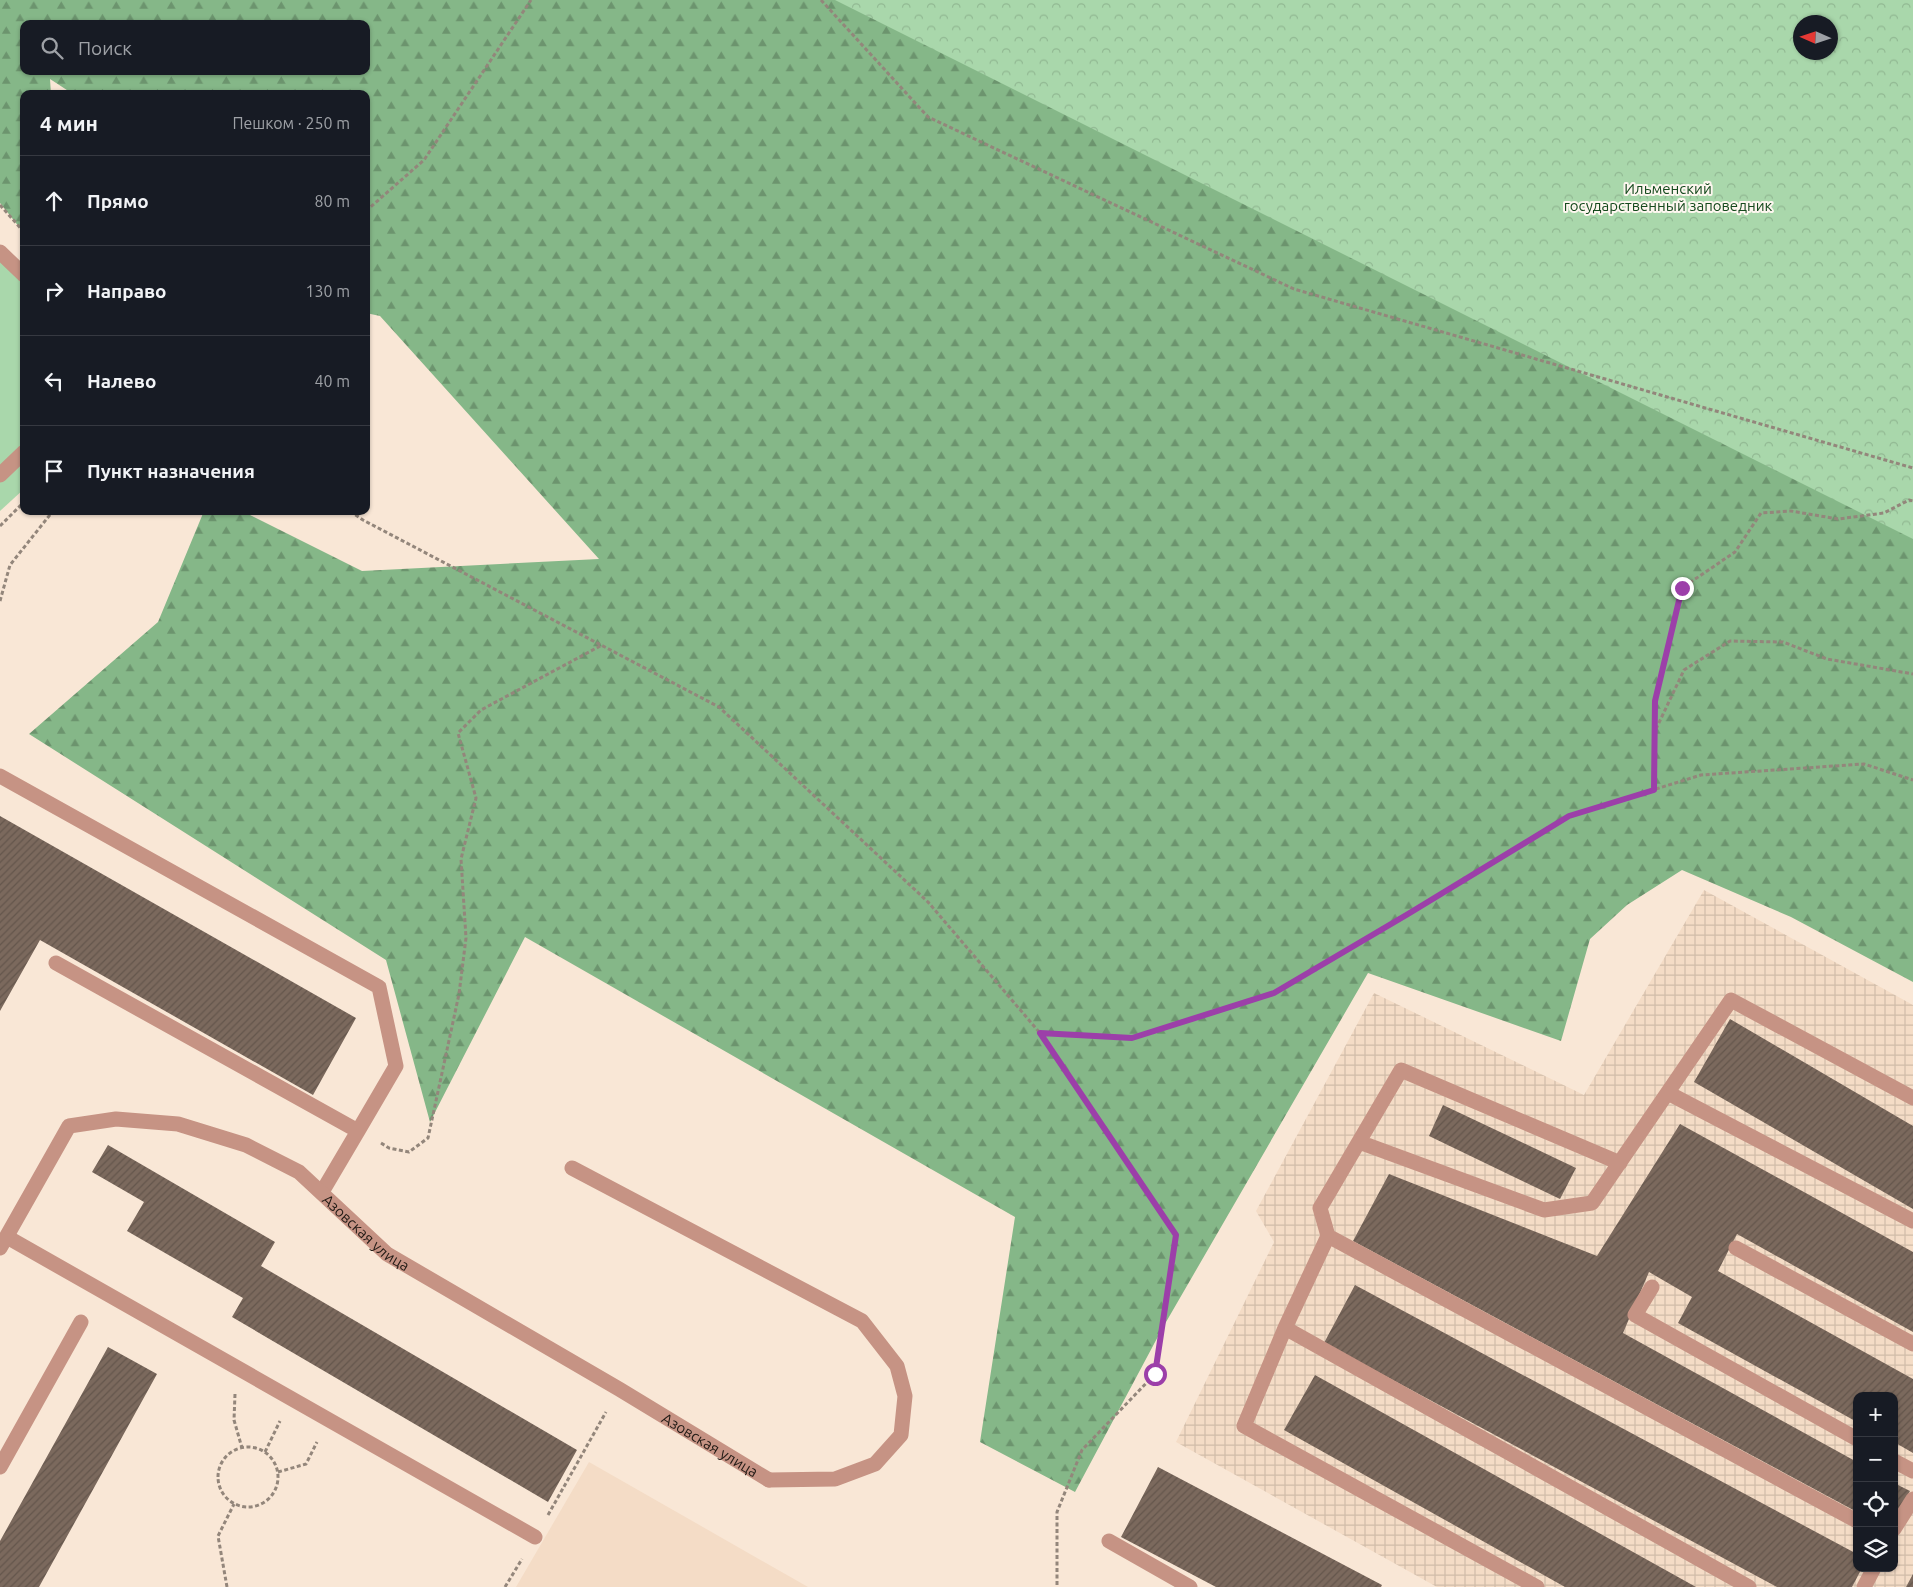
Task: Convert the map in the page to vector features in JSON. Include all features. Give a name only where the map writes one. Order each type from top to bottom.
[{"type":"street","points":[[0,252],[20,271]]},
{"type":"street","points":[[0,475],[20,456]]},
{"type":"street","points":[[0,776],[379,987],[396,1066],[322,1192]]},
{"type":"street","points":[[56,963],[358,1131]]},
{"type":"street","points":[[1359,1142],[1544,1210],[1592,1203],[1731,1000],[1913,1098]]},
{"type":"street","points":[[1537,1587],[1244,1426],[1285,1328],[1328,1236],[1320,1208],[1401,1070],[1620,1163]]},
{"type":"street","points":[[1668,1093],[1913,1221]]},
{"type":"street","name":"Азовская улица","points":[[3,1242],[69,1126],[116,1119],[178,1124],[246,1145],[299,1172],[388,1254],[619,1389],[769,1480],[835,1479],[875,1464],[900,1435],[905,1396],[897,1366],[862,1321],[572,1168]]},
{"type":"street","points":[[1328,1236],[1853,1519]]},
{"type":"street","points":[[3,1242],[236,1367],[535,1537]]},
{"type":"street","points":[[1736,1248],[1913,1344]]},
{"type":"street","points":[[1652,1287],[1635,1315],[1853,1438]]},
{"type":"street","points":[[0,1467],[81,1322]]},
{"type":"street","points":[[1285,1328],[1749,1587]]},
{"type":"street","points":[[1898,1462],[1913,1471]]},
{"type":"street","points":[[1895,1527],[1913,1499]]},
{"type":"street","points":[[1109,1541],[1190,1587]]},
{"type":"street","points":[[1864,1587],[1872,1572]]},
{"type":"path","points":[[370,207],[424,160],[532,0]]},
{"type":"path","points":[[821,0],[928,117],[1294,289],[1913,468]]},
{"type":"path","points":[[0,206],[20,228]]},
{"type":"path","points":[[1654,790],[1655,701],[1682,588],[1735,552],[1761,513],[1791,511],[1838,519],[1884,513],[1909,500],[1913,501]]},
{"type":"path","points":[[0,526],[20,506]]},
{"type":"path","points":[[0,601],[10,565],[50,515]]},
{"type":"path","points":[[356,515],[719,707],[928,902],[1040,1033],[1176,1235],[1155,1374],[1082,1450],[1057,1512],[1057,1587]]},
{"type":"path","points":[[1654,731],[1684,670],[1730,641],[1783,642],[1827,659],[1913,674]]},
{"type":"path","points":[[358,1131],[389,1148],[409,1152],[428,1138],[459,994],[466,938],[461,859],[476,798],[458,733],[480,710],[602,645]]},
{"type":"path","points":[[1040,1033],[1132,1038],[1274,993],[1569,816],[1701,775],[1864,764],[1913,780]]},
{"type":"path","points":[[236,1367],[234,1420],[242,1448]]},
{"type":"path","points":[[505,1587],[619,1389]]},
{"type":"path","points":[[265,1452],[291,1398]]},
{"type":"path","points":[[278,1472],[306,1464],[329,1420]]},
{"type":"path","points":[[251,1447],[265,1452],[274,1463],[278,1472],[278,1481],[270,1498],[262,1504],[253,1507],[234,1504],[221,1491],[218,1482],[218,1473],[226,1457],[233,1451],[242,1448],[251,1447]]},
{"type":"path","points":[[227,1587],[218,1536],[234,1504]]},
{"type":"shaded area","points":[[1704,890],[1913,1005],[1913,1587],[1437,1587],[1176,1442],[1274,1242],[1256,1211],[1374,993],[1584,1095]]},
{"type":"shaded area","points":[[589,1462],[808,1587],[516,1587]]},
{"type":"green space","points":[[0,0],[1913,0],[1913,982],[1791,917],[1682,870],[1627,905],[1590,939],[1561,1041],[1368,973],[1162,1329],[1075,1492],[980,1442],[1015,1217],[525,937],[430,1122],[386,960],[29,734],[158,622],[202,515],[250,515],[362,571],[599,559],[380,316],[370,314],[370,90],[67,90],[50,79],[51,90],[20,90],[20,228],[0,203]]},
{"type":"green space","name":"Ильменский государственный заповедник","points":[[835,0],[1913,0],[1913,539]]},
{"type":"green space","points":[[0,245],[20,265],[20,493],[0,511]]},
{"type":"building","points":[[0,816],[356,1018],[313,1095],[40,940],[0,1011]]},
{"type":"building","points":[[1730,1019],[1913,1126],[1913,1209],[1694,1082]]},
{"type":"building","points":[[1443,1105],[1576,1168],[1560,1199],[1429,1136]]},
{"type":"building","points":[[1680,1124],[1913,1252],[1913,1332],[1737,1234],[1718,1271],[1913,1379],[1913,1453],[1898,1444],[1898,1392],[1853,1392],[1853,1420],[1678,1323],[1692,1297],[1649,1272],[1623,1333],[1853,1460],[1853,1510],[1353,1241],[1389,1174],[1597,1256]]},
{"type":"building","points":[[108,1145],[275,1242],[261,1266],[577,1450],[548,1502],[232,1317],[243,1298],[127,1231],[144,1202],[92,1172]]},
{"type":"building","points":[[1355,1285],[1853,1552],[1853,1572],[1860,1572],[1852,1587],[1777,1587],[1324,1343]]},
{"type":"building","points":[[108,1347],[157,1374],[39,1587],[0,1587],[0,1541]]},
{"type":"building","points":[[1315,1375],[1696,1587],[1565,1587],[1284,1430]]},
{"type":"building","points":[[1158,1467],[1382,1585],[1381,1587],[1216,1587],[1121,1537]]},
{"type":"building","points":[[1898,1485],[1910,1491],[1898,1514]]},
{"type":"building","points":[[1913,1574],[1913,1587],[1906,1587]]},
{"type":"route","points":[[1155,1374],[1176,1235],[1040,1033],[1132,1038],[1274,993],[1569,816],[1654,790],[1655,701],[1682,588]]}]
